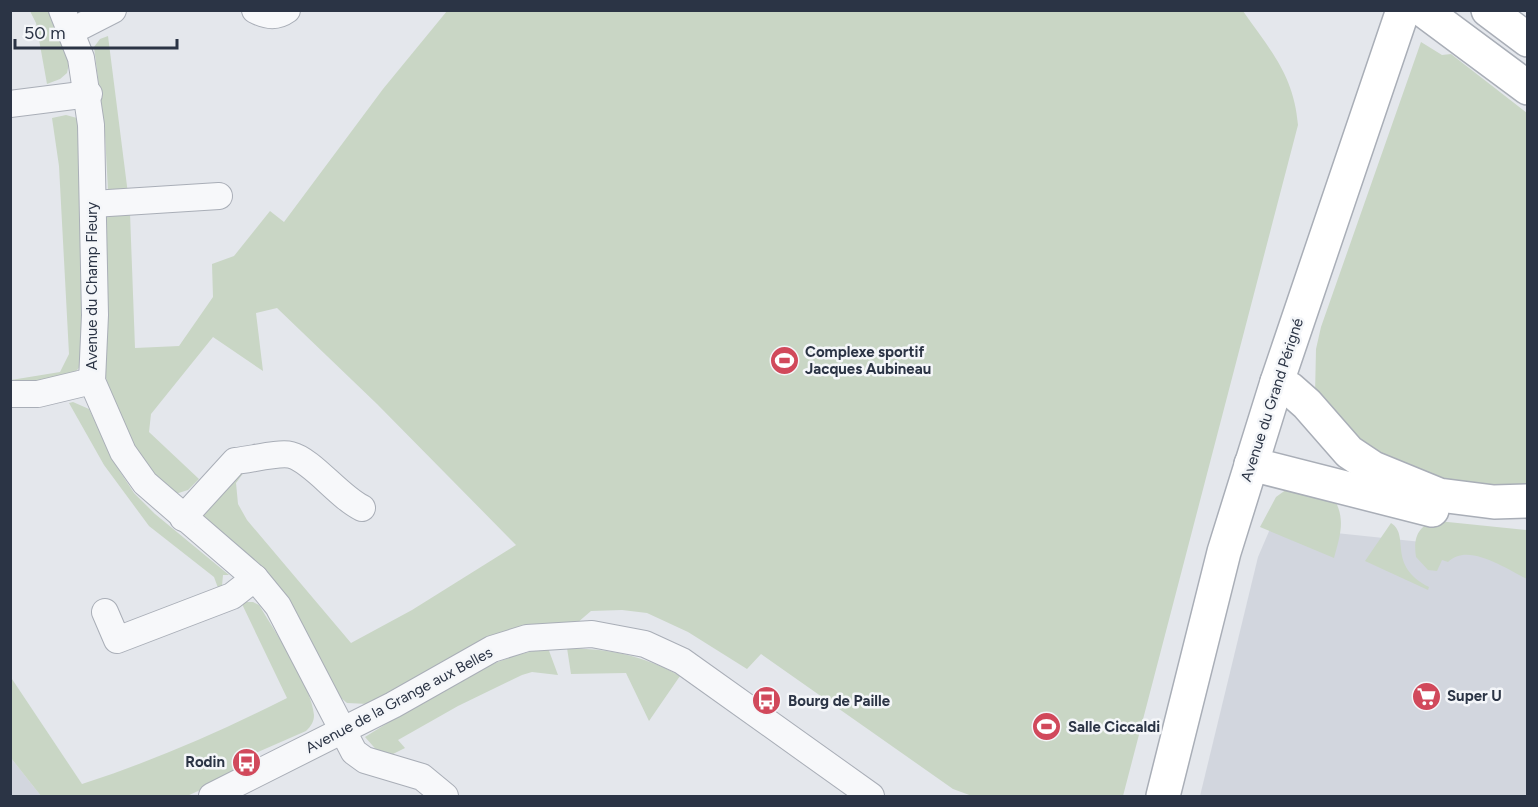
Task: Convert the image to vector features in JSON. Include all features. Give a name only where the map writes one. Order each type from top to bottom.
[{"type":"street","points":[[67,21],[113,10]]},
{"type":"street","points":[[255,10],[272,16],[280,16],[287,10]]},
{"type":"street","name":"Avenue du Grand Périgné","points":[[1163,796],[1218,574],[1251,464],[1403,10]]},
{"type":"street","points":[[1488,10],[1527,40]]},
{"type":"street","points":[[1442,17],[1527,71]]},
{"type":"street","points":[[1442,17],[1527,88]]},
{"type":"street","name":"Avenue du Champ Fleury","points":[[67,21],[89,94],[95,315],[92,381],[123,452],[145,483],[255,578],[290,626],[354,752],[365,760],[422,777],[445,796]]},
{"type":"street","points":[[10,104],[89,94]]},
{"type":"street","points":[[93,204],[219,196]]},
{"type":"street","points":[[10,394],[38,394],[92,381]]},
{"type":"street","points":[[1277,382],[1290,389],[1307,404],[1349,452],[1373,468],[1439,495],[1494,501],[1527,501]]},
{"type":"street","points":[[183,518],[235,461],[291,455],[313,469],[343,496],[362,508]]},
{"type":"street","points":[[1251,464],[1442,513],[1492,521],[1527,519]]},
{"type":"street","points":[[105,612],[117,640],[232,596],[255,578]]},
{"type":"street","name":"Avenue de la Grange aux Belles","points":[[212,796],[343,731],[500,646],[547,636],[609,635],[645,644],[681,661],[871,796]]},
{"type":"shaded area","points":[[1270,529],[1317,531],[1527,553],[1527,796],[1200,796],[1258,557]]},
{"type":"shaded area","points":[[11,758],[41,796],[11,796]]},
{"type":"green space","points":[[30,11],[53,11],[70,59],[67,73],[60,79],[47,84],[36,23]]},
{"type":"green space","name":"Complexe sportif Jacques Aubineau","points":[[447,11],[1243,11],[1286,77],[1296,107],[1298,125],[1123,796],[972,796],[953,789],[761,654],[747,669],[688,632],[647,613],[622,610],[591,611],[577,623],[400,688],[368,704],[347,703],[341,698],[314,649],[205,525],[202,513],[212,498],[247,468],[236,483],[238,504],[247,520],[351,643],[412,610],[516,545],[377,404],[277,308],[256,313],[263,371],[213,337],[151,414],[149,432],[199,479],[188,490],[169,496],[122,433],[110,400],[102,348],[101,321],[104,215],[130,213],[135,348],[179,346],[213,297],[212,264],[234,256],[270,211],[284,222],[383,89]]},
{"type":"green space","points":[[108,36],[128,194],[110,194],[108,190],[105,135],[94,47],[100,39]]},
{"type":"green space","points":[[1421,42],[1442,55],[1451,54],[1527,113],[1527,491],[1485,493],[1359,450],[1315,395],[1316,349],[1321,327]]},
{"type":"green space","points":[[66,115],[77,118],[81,124],[86,337],[83,358],[78,369],[65,377],[11,385],[11,380],[60,372],[69,354],[59,166],[52,118]]},
{"type":"green space","points":[[73,402],[89,409],[115,464],[134,493],[155,514],[229,575],[223,575],[222,586],[229,588],[221,596],[214,577],[149,526],[104,465],[69,403]]},
{"type":"green space","points":[[1287,489],[1334,499],[1341,521],[1334,558],[1260,527],[1276,497]]},
{"type":"green space","points":[[1438,521],[1527,530],[1527,579],[1487,559],[1466,555],[1448,562],[1442,560],[1437,571],[1428,570],[1416,557],[1416,538],[1426,525]]},
{"type":"green space","points":[[1391,523],[1399,535],[1403,561],[1416,578],[1429,587],[1428,590],[1365,561]]},
{"type":"green space","points":[[241,602],[253,602],[259,605],[300,674],[312,703],[314,715],[312,724],[306,731],[235,762],[234,775],[187,796],[41,796],[11,758],[10,676],[82,784],[186,745],[287,698]]},
{"type":"green space","points":[[548,648],[558,675],[532,672],[522,675],[458,706],[398,740],[405,748],[391,755],[380,754],[365,737],[431,696],[476,672],[523,654]]},
{"type":"green space","points":[[567,648],[625,654],[653,663],[680,676],[649,721],[626,673],[571,674]]},
{"type":"place","name":"Complexe sportif Jacques Aubineau","points":[[784,361]]},
{"type":"place","name":"Super U","points":[[1426,696]]},
{"type":"place","name":"Bourg de Paille","points":[[767,701]]},
{"type":"place","name":"Salle Ciccaldi","points":[[1047,727]]},
{"type":"place","name":"Rodin","points":[[246,762]]}]
